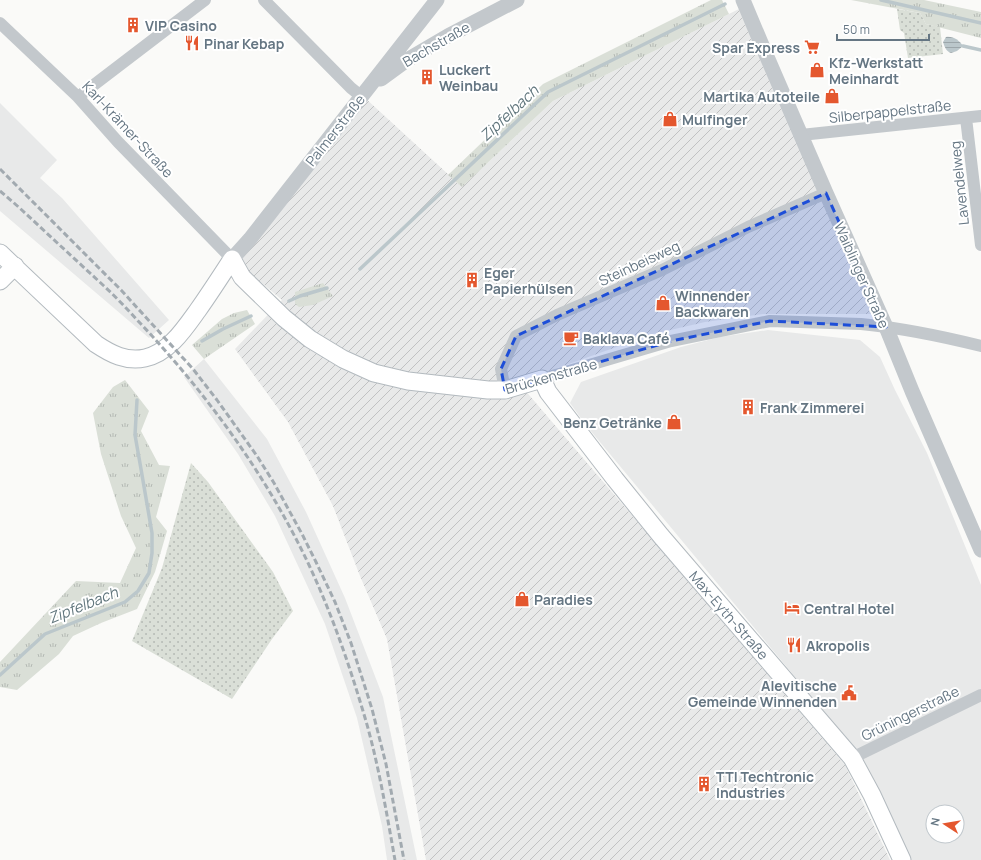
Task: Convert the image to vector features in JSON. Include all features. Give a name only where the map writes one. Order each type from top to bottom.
[{"type":"main road","points":[[0,253],[96,344],[111,354],[122,358],[134,359],[145,358],[156,354],[174,341],[204,301],[232,259]]},
{"type":"main road","name":"Brückenstraße","points":[[232,259],[242,277],[284,318],[310,339],[350,362],[374,373],[408,381],[488,390],[505,390],[542,379]]},
{"type":"main road","points":[[0,281],[15,266]]},
{"type":"main road","name":"Max-Eyth-Straße","points":[[542,379],[548,392],[615,479],[706,588],[852,758],[872,794],[902,860]]},
{"type":"street","points":[[78,97],[205,0]]},
{"type":"street","points":[[264,0],[361,96]]},
{"type":"street","name":"Palmerstraße","points":[[232,259],[250,239],[437,0]]},
{"type":"street","name":"Bachstraße","points":[[361,96],[407,60],[448,36],[517,0]]},
{"type":"street","name":"Waiblinger Straße","points":[[743,0],[826,193],[886,327],[981,550]]},
{"type":"street","name":"Karl-Krämer-Straße","points":[[0,23],[78,97],[118,142],[232,259]]},
{"type":"street","name":"Silberpappelstraße","points":[[801,134],[981,116]]},
{"type":"street","name":"Lavendelweg","points":[[966,118],[981,245]]},
{"type":"street","name":"Steinbeisweg","points":[[505,390],[501,369],[516,336],[558,315],[662,270],[748,227],[826,193]]},
{"type":"street","name":"Brückenstraße","points":[[542,379],[671,340],[770,321],[860,324],[886,327],[981,346]]},
{"type":"street","name":"Grüningerstraße","points":[[852,758],[981,695]]},
{"type":"highlighted area","points":[[826,193],[886,327],[770,321],[671,341],[505,390],[501,369],[516,336]]},
{"type":"shaded area","points":[[739,9],[872,314],[763,314],[705,322],[653,334],[518,382],[845,765],[890,860],[426,860],[387,639],[360,576],[333,506],[288,422],[235,349],[282,300],[235,260],[364,97],[462,187],[553,101]]},
{"type":"shaded area","points":[[946,37],[956,39],[963,46],[957,51],[951,53],[949,52],[943,42]]},
{"type":"shaded area","points":[[0,103],[57,160],[40,178],[62,198],[169,320],[149,338],[0,211]]},
{"type":"shaded area","points":[[768,330],[860,340],[880,357],[927,453],[981,585],[981,860],[910,860],[859,754],[585,424],[570,403],[581,382],[681,347],[720,337]]},
{"type":"shaded area","points":[[204,359],[267,439],[306,512],[345,598],[383,697],[417,860],[387,860],[382,826],[357,718],[325,624],[275,516],[238,454],[184,377]]},
{"type":"green space","points":[[711,0],[722,0],[729,14],[553,101],[462,187],[448,175],[543,84]]},
{"type":"green space","points":[[851,0],[924,0],[981,12],[981,38],[926,24],[920,13]]},
{"type":"green space","points":[[897,9],[920,13],[926,24],[940,27],[943,54],[908,58],[904,33],[900,30]]},
{"type":"green space","points":[[323,283],[333,296],[313,305],[299,307],[295,304],[295,292]]},
{"type":"green space","points":[[247,310],[255,324],[204,359],[192,345],[222,319],[234,313]]},
{"type":"green space","points":[[125,380],[149,411],[141,431],[159,465],[170,466],[156,517],[167,531],[155,572],[137,609],[73,636],[59,654],[17,690],[0,687],[0,662],[76,581],[120,583],[136,548],[121,516],[101,454],[93,413],[113,387]]},
{"type":"green space","points":[[191,463],[208,482],[273,572],[293,611],[272,639],[232,699],[132,641],[162,568]]},
{"type":"waterway","name":"Zipfelbach","points":[[881,0],[981,23]]},
{"type":"waterway","name":"Zipfelbach","points":[[360,269],[548,92],[725,4]]},
{"type":"waterway","points":[[963,46],[981,50]]},
{"type":"waterway","name":"Zipfelbach","points":[[289,301],[327,288]]},
{"type":"waterway","name":"Zipfelbach","points":[[202,341],[251,316]]},
{"type":"waterway","name":"Zipfelbach","points":[[0,675],[45,634],[125,602],[138,591],[149,573],[152,553],[152,533],[135,435],[137,400]]},
{"type":"railway","points":[[0,169],[121,290],[193,369],[257,456],[274,483],[316,562],[335,602],[351,643],[372,709],[386,764],[404,860]]},
{"type":"railway","points":[[0,191],[108,290],[165,350],[189,378],[234,437],[274,500],[309,565],[339,637],[363,711],[373,748],[395,860]]},
{"type":"place","name":"VIP Casino","points":[[133,25]]},
{"type":"place","name":"Pinar Kebap","points":[[192,43]]},
{"type":"place","name":"Spar Express","points":[[812,47]]},
{"type":"place","name":"Kfz-Werkstatt Meinhardt","points":[[817,70]]},
{"type":"place","name":"Luckert Weinbau","points":[[427,77]]},
{"type":"place","name":"Martika Autoteile","points":[[832,96]]},
{"type":"place","name":"Mulfinger","points":[[670,119]]},
{"type":"place","name":"Eger Papierhülsen","points":[[472,280]]},
{"type":"place","name":"Winnender Backwaren","points":[[663,303]]},
{"type":"place","name":"Baklava Café","points":[[571,338]]},
{"type":"place","name":"Frank Zimmerei","points":[[748,407]]},
{"type":"place","name":"Benz Getränke","points":[[674,422]]},
{"type":"place","name":"Paradies","points":[[522,599]]},
{"type":"place","name":"Central Hotel","points":[[792,608]]},
{"type":"place","name":"Akropolis","points":[[794,645]]},
{"type":"place","name":"Alevitische Gemeinde Winnenden","points":[[849,693]]},
{"type":"place","name":"TTI Techtronic Industries","points":[[704,784]]}]
